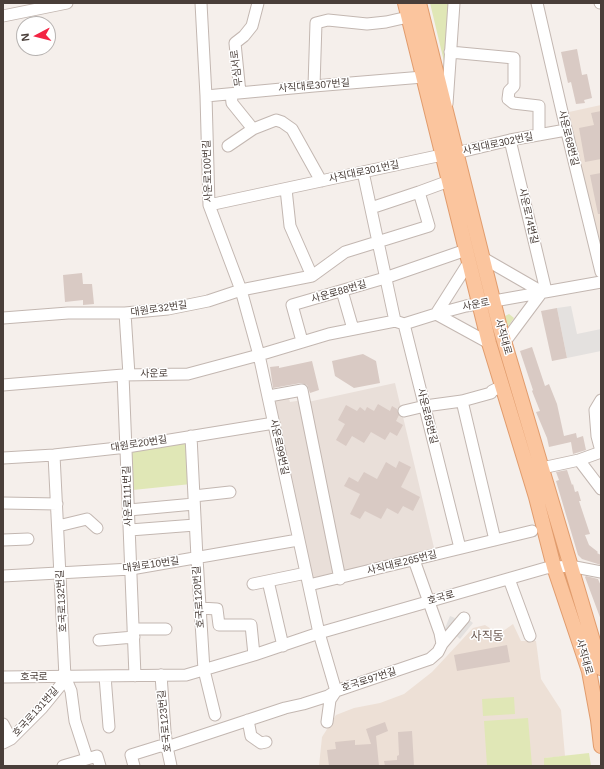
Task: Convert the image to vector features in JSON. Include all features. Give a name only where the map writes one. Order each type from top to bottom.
[{"type":"main road","name":"사직대로","points":[[404,3],[423,77],[483,258],[504,343],[601,665]]},
{"type":"main road","name":"사직대로","points":[[418,3],[446,112],[449,181],[479,304],[489,343],[536,497],[554,567],[589,671],[601,746]]},
{"type":"street","points":[[3,16],[67,3]]},
{"type":"street","name":"사운로100번길","points":[[201,3],[206,96],[208,205],[241,290],[259,355]]},
{"type":"street","name":"무심서로","points":[[236,93],[235,43],[244,36],[252,26],[258,3]]},
{"type":"street","points":[[446,112],[454,3]]},
{"type":"street","name":"사운로68번길","points":[[537,3],[601,272]]},
{"type":"street","points":[[314,86],[316,23],[328,20],[367,24],[386,22],[408,17]]},
{"type":"street","name":"사직대로302번길","points":[[450,52],[514,58],[514,86],[509,91],[508,99],[514,103],[539,106],[539,135]]},
{"type":"street","name":"사직대로307번길","points":[[206,96],[423,77]]},
{"type":"street","points":[[236,93],[232,103],[253,129]]},
{"type":"street","points":[[228,146],[253,129],[276,120],[282,122],[292,129],[321,181]]},
{"type":"street","name":"사직대로302번길","points":[[449,154],[510,140],[566,130]]},
{"type":"street","name":"사운로74번길","points":[[510,140],[544,291]]},
{"type":"street","name":"사직대로301번길","points":[[208,205],[449,154]]},
{"type":"street","points":[[363,172],[385,278],[399,322]]},
{"type":"street","points":[[371,208],[449,181]]},
{"type":"street","points":[[286,189],[290,226],[312,276]]},
{"type":"street","points":[[378,243],[429,226],[419,192]]},
{"type":"street","name":"대원로32번길","points":[[3,318],[68,313],[125,313],[168,309],[208,301],[241,290],[312,276],[345,252],[378,243]]},
{"type":"street","points":[[385,278],[468,256]]},
{"type":"street","points":[[468,256],[436,314],[489,343]]},
{"type":"street","points":[[483,258],[544,291],[504,343]]},
{"type":"street","name":"사운로88번길","points":[[302,341],[292,305],[385,278]]},
{"type":"street","name":"사운로","points":[[3,385],[126,375],[188,374],[329,334],[399,322],[544,291],[601,282]]},
{"type":"street","points":[[342,291],[353,329]]},
{"type":"street","name":"사운로111번길","points":[[125,313],[127,447],[135,676]]},
{"type":"street","name":"사운로85번길","points":[[399,322],[425,406],[460,548]]},
{"type":"street","name":"사운로99번길","points":[[259,355],[319,633],[336,691]]},
{"type":"street","points":[[404,411],[425,406],[462,401],[491,393],[502,386]]},
{"type":"street","points":[[269,396],[302,390],[340,579]]},
{"type":"street","points":[[542,468],[579,460],[601,452],[597,436],[595,410],[601,400]]},
{"type":"street","points":[[462,401],[495,540]]},
{"type":"street","name":"대원로20번길","points":[[3,458],[54,455],[127,447],[274,423]]},
{"type":"street","name":"호국로120번길","points":[[191,436],[196,558],[204,670]]},
{"type":"street","name":"호국로132번길","points":[[54,455],[65,677]]},
{"type":"street","points":[[579,460],[601,489]]},
{"type":"street","points":[[129,510],[194,500],[230,492]]},
{"type":"street","points":[[3,503],[56,504]]},
{"type":"street","points":[[58,526],[87,519],[97,528]]},
{"type":"street","points":[[130,530],[195,525]]},
{"type":"street","name":"사직대로265번길","points":[[309,585],[340,579],[460,548],[532,532]]},
{"type":"street","points":[[3,540],[28,539]]},
{"type":"street","name":"대원로10번길","points":[[3,576],[131,568],[298,540]]},
{"type":"street","points":[[414,560],[440,633],[442,644]]},
{"type":"street","name":"호국로","points":[[3,677],[186,675],[283,646],[319,633],[509,578],[554,567],[570,566],[601,572]]},
{"type":"street","points":[[253,584],[306,573]]},
{"type":"street","points":[[509,578],[530,636]]},
{"type":"street","points":[[268,581],[283,646]]},
{"type":"street","points":[[200,608],[217,609],[219,625],[251,625],[254,655]]},
{"type":"street","name":"호국로97번길","points":[[134,766],[131,755],[160,746],[167,746],[285,708],[328,696],[336,691],[430,659],[438,652],[442,644],[464,618]]},
{"type":"street","points":[[99,640],[133,633],[166,629]]},
{"type":"street","points":[[204,670],[215,715]]},
{"type":"street","name":"호국로123번길","points":[[161,675],[167,746],[172,766]]},
{"type":"street","points":[[105,676],[109,727]]},
{"type":"street","points":[[65,677],[71,691],[75,721],[87,758]]},
{"type":"street","name":"호국로131번길","points":[[7,741],[42,708],[60,686],[65,677]]},
{"type":"street","points":[[328,722],[330,700],[336,691]]},
{"type":"street","points":[[248,720],[251,736],[261,743],[266,742]]},
{"type":"street","points":[[3,724],[7,741]]},
{"type":"street","points":[[63,766],[97,756],[100,766]]},
{"type":"shaded area","points":[[601,105],[601,254],[569,112]]},
{"type":"shaded area","points":[[571,306],[577,334],[601,329],[601,351],[567,358],[557,308]]},
{"type":"shaded area","points":[[395,383],[435,552],[344,574],[308,402]]},
{"type":"shaded area","points":[[288,395],[290,402],[303,400],[337,574],[313,581],[273,398]]},
{"type":"shaded area","points":[[450,616],[455,618],[448,635],[443,633]]},
{"type":"shaded area","points":[[468,619],[473,623],[460,639],[455,635]]},
{"type":"shaded area","points":[[513,624],[521,641],[536,641],[541,679],[561,710],[565,756],[545,758],[544,766],[319,766],[322,737],[336,715],[354,708],[380,703],[404,694],[432,672],[473,628],[485,625],[499,634]]},
{"type":"green space","points":[[430,3],[450,3],[447,74]]},
{"type":"green space","points":[[509,314],[514,318],[507,328],[505,316]]},
{"type":"green space","points":[[181,441],[188,444],[191,484],[133,490],[131,454],[135,449]]},
{"type":"green space","points":[[514,697],[515,714],[483,716],[482,699]]},
{"type":"green space","points":[[528,718],[532,766],[487,766],[484,721]]},
{"type":"green space","points":[[589,753],[591,766],[544,766],[544,758]]},
{"type":"building","points":[[577,49],[582,75],[587,74],[592,98],[584,100],[585,103],[576,104],[571,82],[568,83],[561,52]]},
{"type":"building","points":[[601,111],[601,159],[585,162],[579,128],[594,125],[591,113]]},
{"type":"building","points":[[601,173],[601,214],[598,214],[590,175]]},
{"type":"building","points":[[82,273],[83,284],[92,284],[94,304],[83,305],[83,300],[65,302],[63,275]]},
{"type":"building","points":[[557,308],[567,358],[552,361],[541,311]]},
{"type":"building","points":[[532,347],[545,386],[549,384],[557,404],[564,436],[576,433],[577,438],[583,436],[586,450],[573,454],[571,442],[549,447],[547,438],[536,412],[540,411],[532,391],[533,390],[520,351]]},
{"type":"building","points":[[363,354],[376,361],[380,383],[354,388],[335,376],[332,361]]},
{"type":"building","points":[[312,361],[319,390],[310,393],[307,385],[301,383],[273,388],[270,367],[279,366],[279,368]]},
{"type":"building","points":[[378,404],[390,411],[392,406],[397,409],[399,415],[396,421],[403,425],[397,436],[390,432],[385,440],[371,432],[364,443],[352,436],[346,446],[336,440],[345,424],[338,420],[346,405],[357,411],[360,407],[365,411],[367,407],[374,411]]},
{"type":"building","points":[[399,461],[411,467],[401,487],[420,497],[413,511],[403,506],[398,514],[387,508],[381,519],[365,511],[360,519],[350,514],[360,494],[344,486],[349,477],[358,482],[364,472],[377,479],[386,462],[396,468]]},
{"type":"building","points":[[567,470],[575,492],[578,491],[581,501],[579,501],[590,534],[585,535],[589,545],[601,555],[601,565],[582,559],[578,555],[556,481],[559,480],[556,472]]},
{"type":"building","points":[[585,577],[598,579],[601,586],[601,620]]},
{"type":"building","points":[[507,645],[510,662],[457,671],[454,655]]},
{"type":"building","points":[[385,722],[388,731],[376,736],[379,766],[329,766],[327,750],[336,749],[335,742],[355,740],[355,745],[371,744],[366,729]]},
{"type":"building","points":[[412,731],[414,766],[385,766],[384,761],[397,760],[397,756],[399,755],[398,732]]},
{"type":"district","name":"사직동","points":[[487,637]]}]
